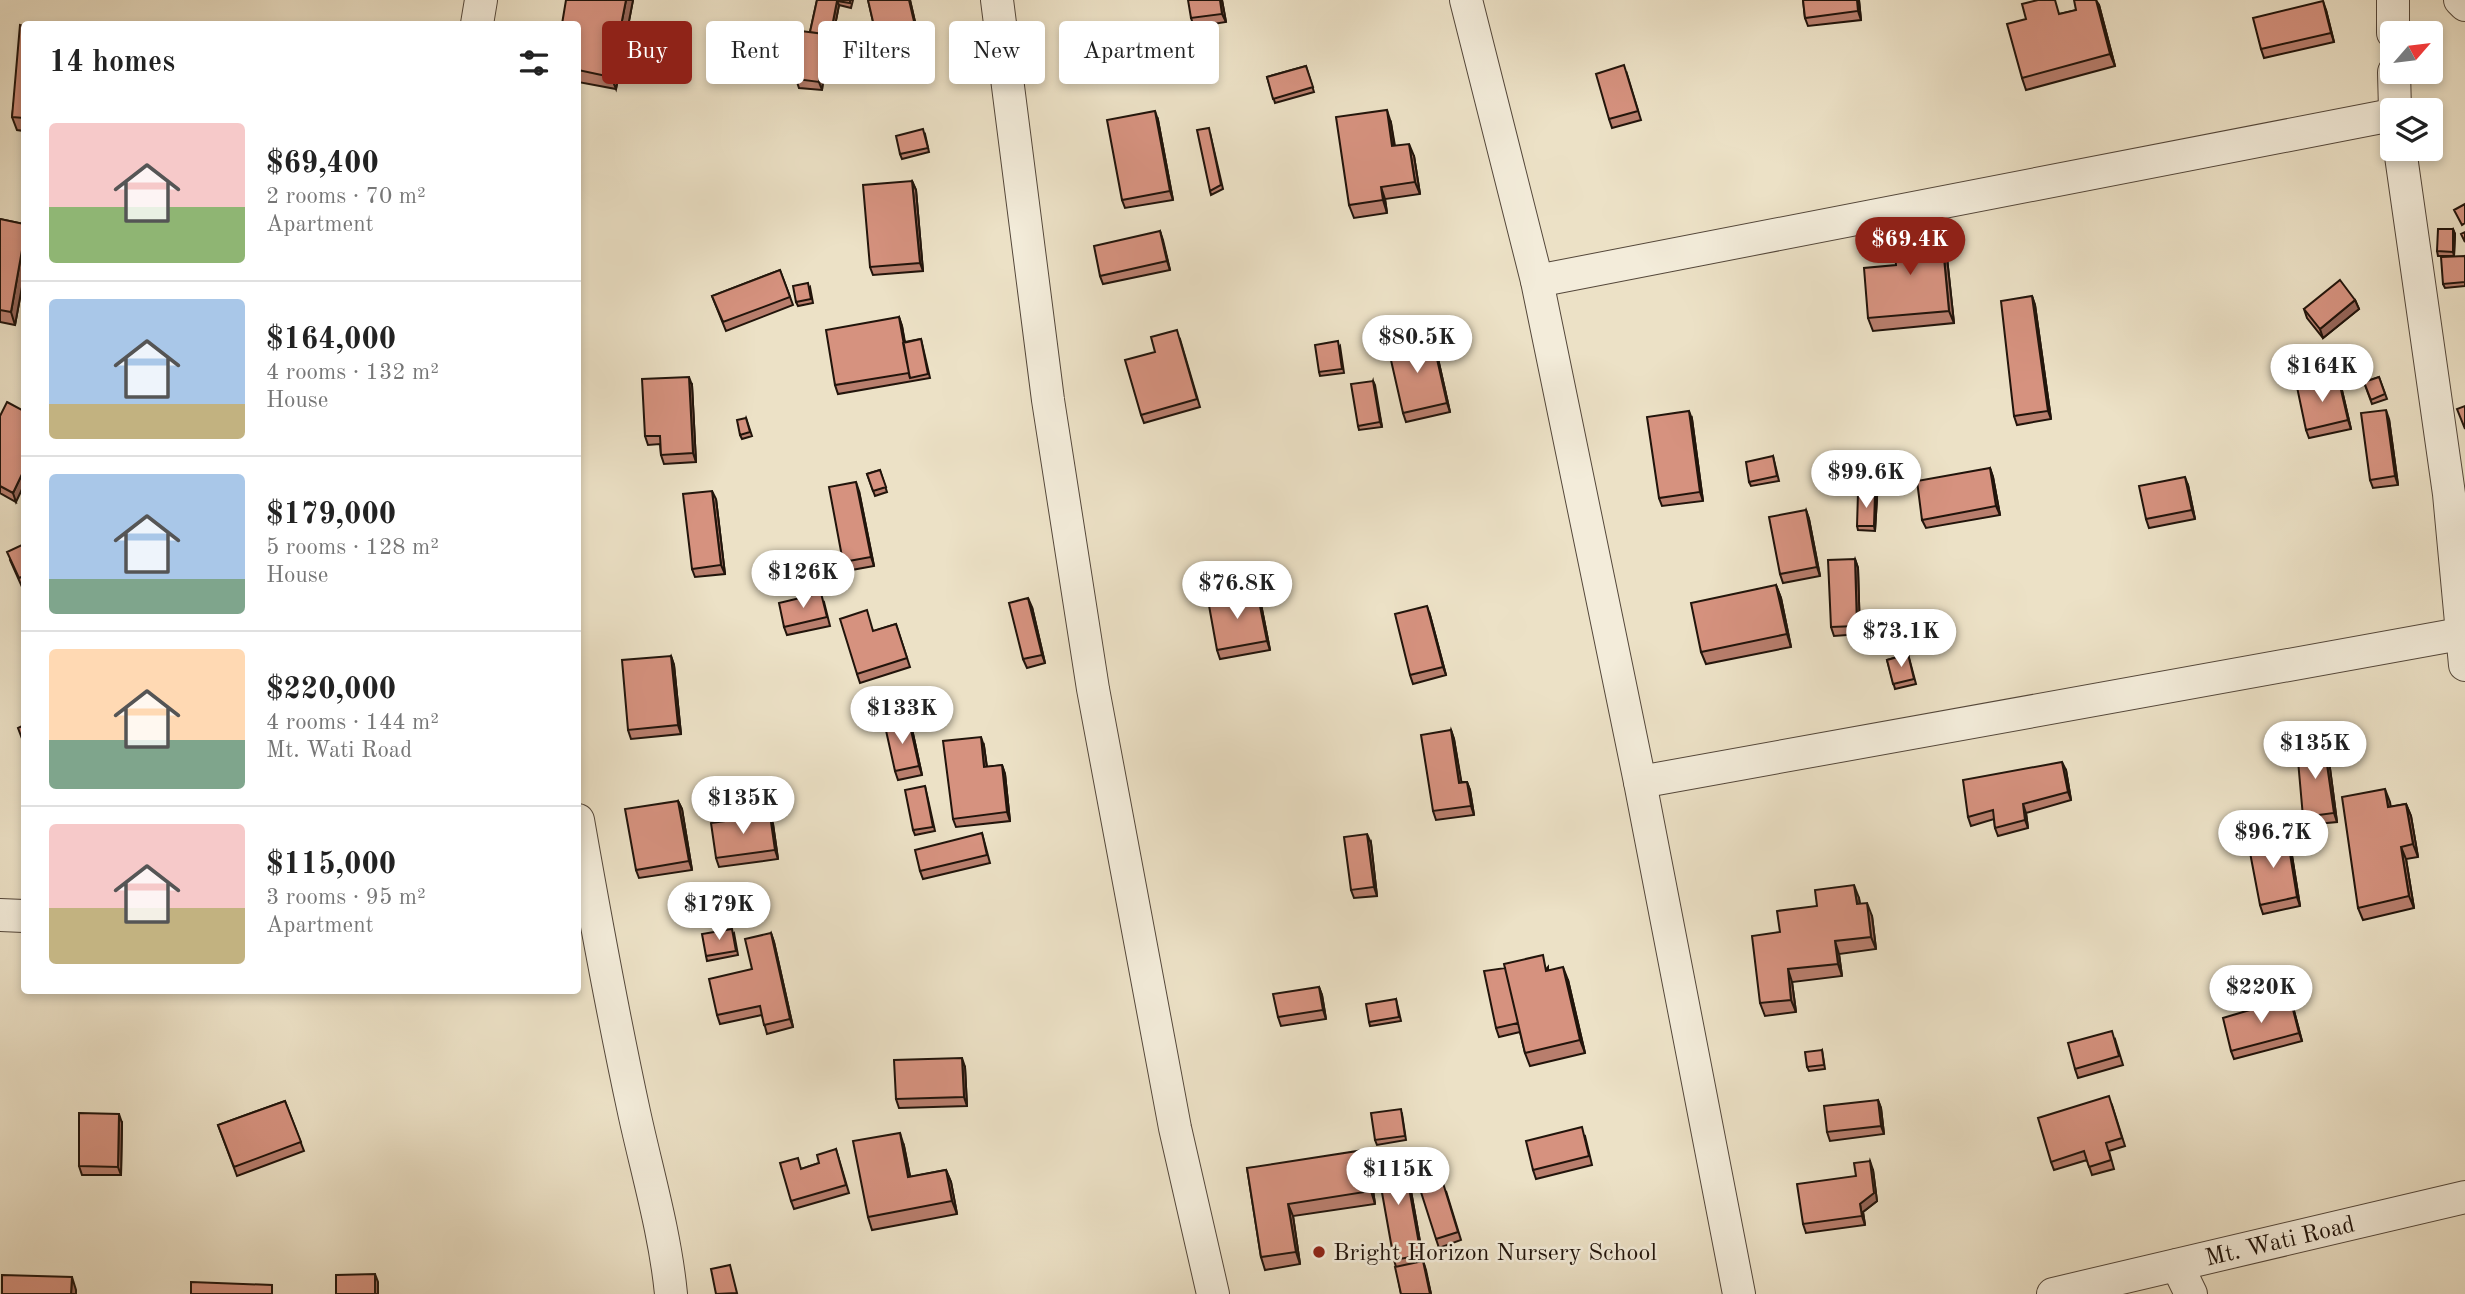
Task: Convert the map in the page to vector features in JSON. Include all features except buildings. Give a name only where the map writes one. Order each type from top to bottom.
[{"type":"street","points":[[478,21],[481,0]]},
{"type":"street","points":[[997,0],[1048,400],[1093,689],[1175,1128],[1213,1294]]},
{"type":"street","points":[[1466,0],[1537,281],[1640,782],[1739,1294]]},
{"type":"street","points":[[2393,0],[2393,21]]},
{"type":"street","points":[[2460,0],[2465,5]]},
{"type":"street","points":[[1537,281],[2380,117]]},
{"type":"street","points":[[2402,161],[2449,494],[2465,665]]},
{"type":"street","points":[[1640,782],[2460,634]]},
{"type":"street","points":[[581,836],[634,1112],[659,1215],[671,1294]]},
{"type":"street","points":[[0,915],[21,916]]},
{"type":"street","name":"Mt. Wati Road","points":[[2053,1294],[2465,1197]]},
{"type":"street","points":[[2177,1265],[2190,1294]]},
{"type":"place","name":"Bright Horizon Nursery School","points":[[1319,1252]]}]
